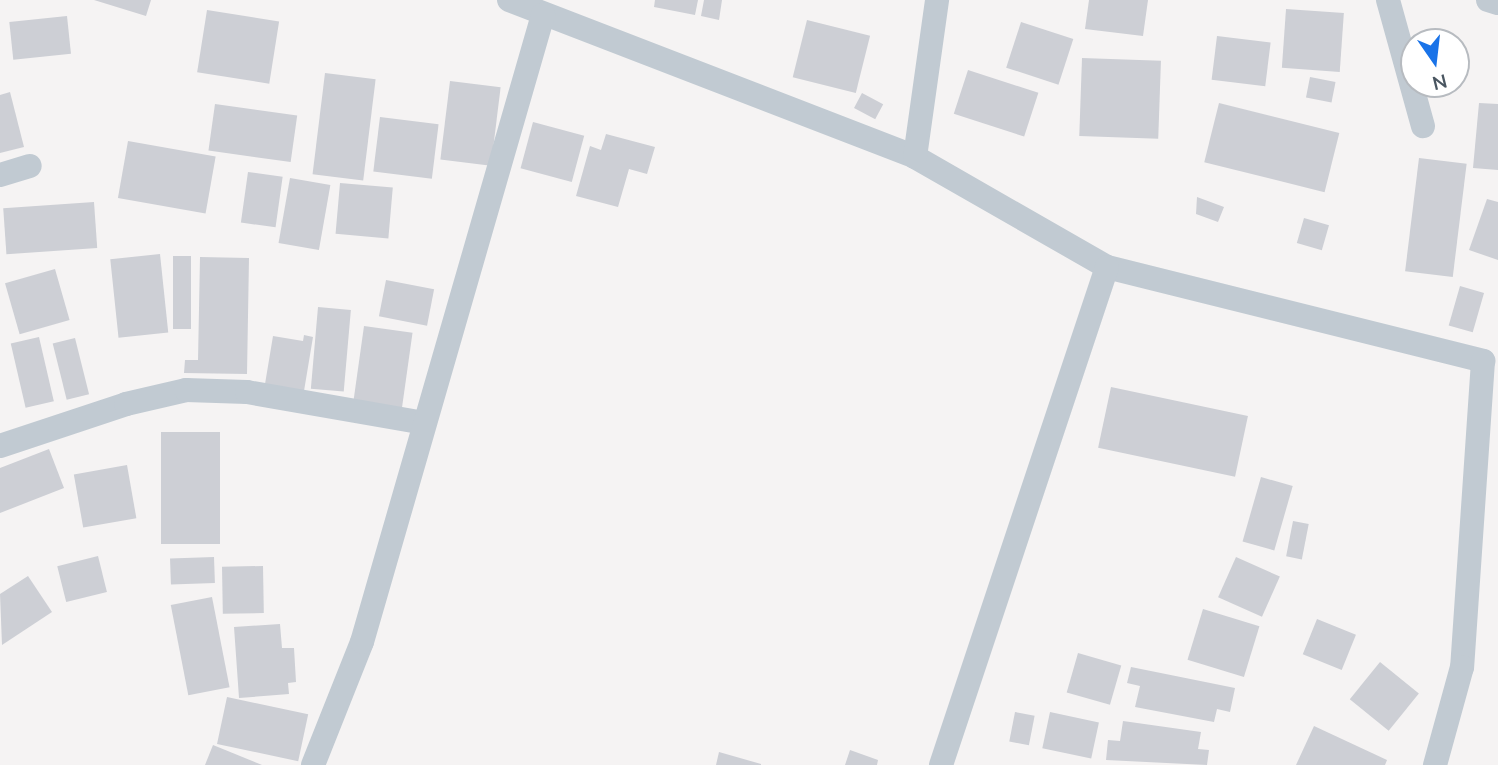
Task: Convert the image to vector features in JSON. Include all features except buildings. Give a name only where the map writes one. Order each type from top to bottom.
[{"type":"street","points":[[509,0],[915,157],[1107,267],[1491,361],[1462,667],[1435,765]]},
{"type":"street","points":[[915,157],[937,0]]},
{"type":"street","points":[[1388,0],[1423,126]]},
{"type":"street","points":[[1488,0],[1498,3]]},
{"type":"street","points":[[313,765],[362,642],[424,423],[485,227],[543,15]]},
{"type":"street","points":[[0,175],[30,166]]},
{"type":"street","points":[[941,765],[1107,267]]},
{"type":"street","points":[[0,446],[126,404],[186,390],[247,392],[424,423]]}]
